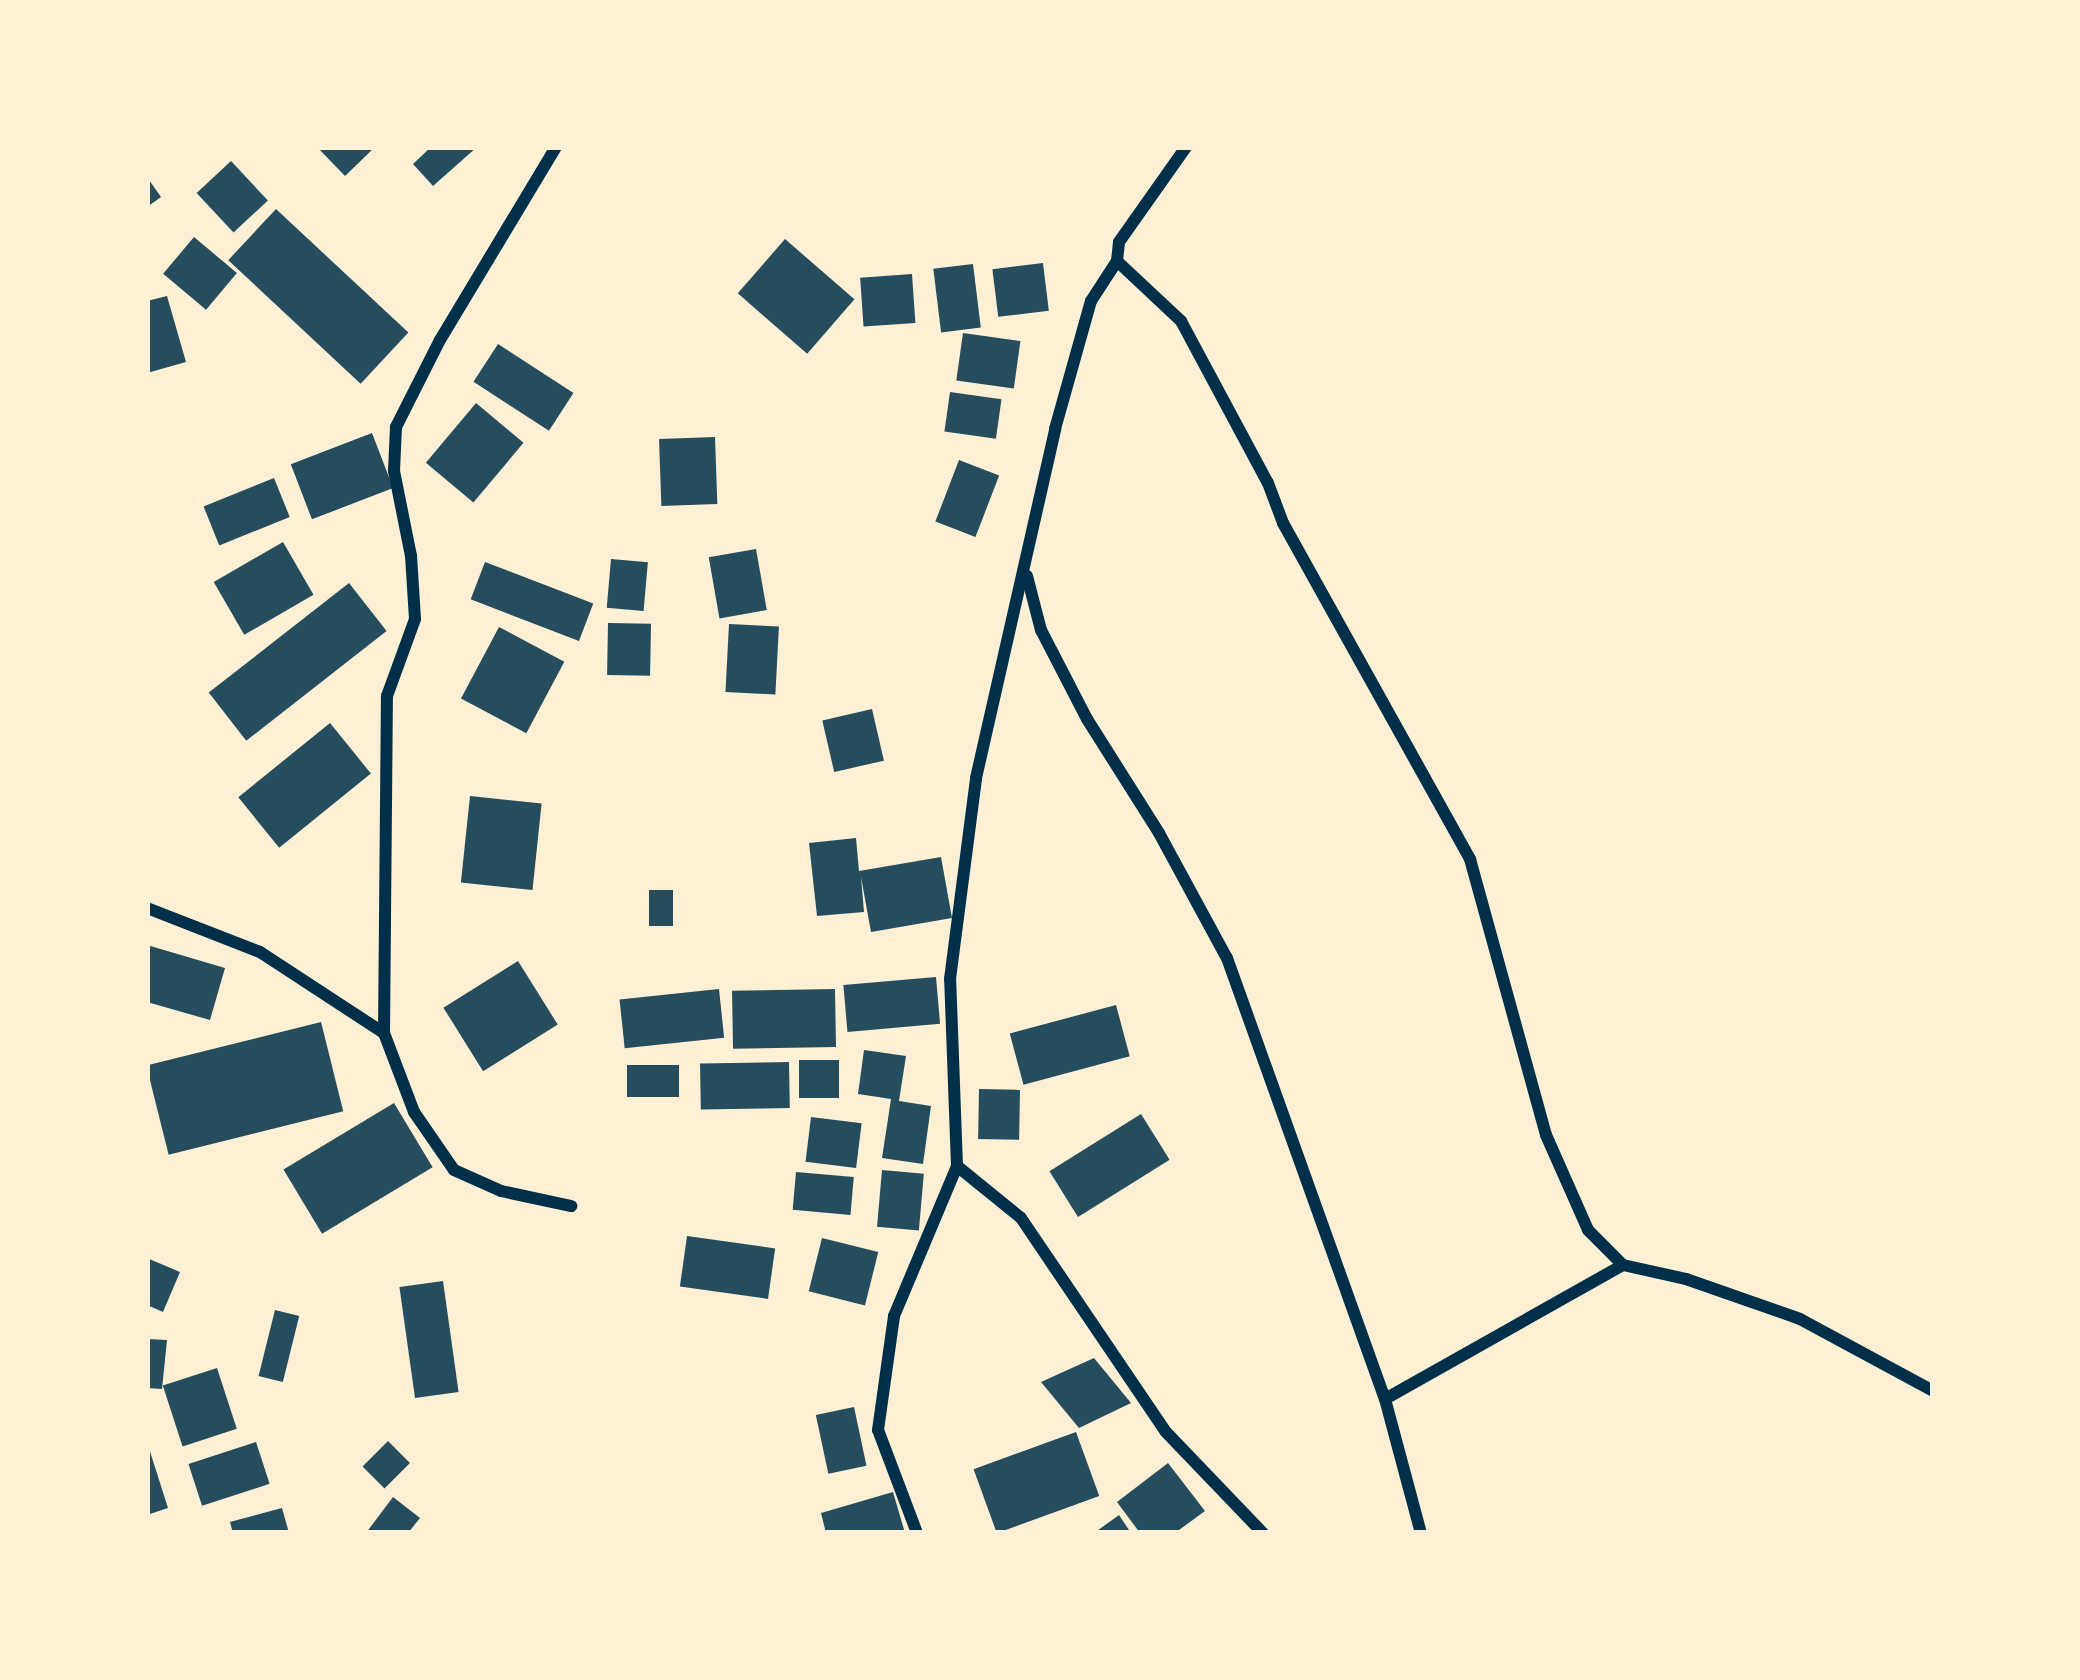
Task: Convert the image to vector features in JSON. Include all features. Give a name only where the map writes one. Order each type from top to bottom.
[{"type":"street","points":[[556,147],[440,340],[396,427],[394,471],[411,556],[415,619],[387,696],[384,1033],[414,1112],[454,1170],[501,1191],[572,1206]]},
{"type":"street","points":[[917,1533],[878,1430],[894,1316],[957,1166],[950,980],[976,778],[1055,430],[1091,301],[1117,261],[1119,242],[1186,147]]},
{"type":"street","points":[[1117,261],[1180,321],[1268,483],[1283,524],[1470,860],[1546,1135],[1588,1230],[1623,1265],[1686,1279],[1800,1319],[1933,1391]]},
{"type":"street","points":[[1025,570],[1050,648],[1227,958],[1385,1399],[1424,1532]]},
{"type":"street","points":[[147,908],[260,952],[384,1033]]},
{"type":"street","points":[[957,1166],[1021,1218],[1166,1432],[1263,1533]]},
{"type":"street","points":[[1385,1399],[1623,1265]]},
{"type":"building","points":[[317,147],[375,147],[345,176]]},
{"type":"building","points":[[431,147],[477,147],[433,186],[413,164]]},
{"type":"building","points":[[231,161],[268,200],[233,233],[197,193]]},
{"type":"building","points":[[147,177],[161,197],[147,207]]},
{"type":"building","points":[[276,209],[408,332],[361,384],[228,260]]},
{"type":"building","points":[[194,237],[237,273],[206,310],[163,274]]},
{"type":"building","points":[[785,239],[854,299],[807,354],[738,293]]},
{"type":"building","points":[[1043,263],[1049,311],[998,317],[992,269]]},
{"type":"building","points":[[973,264],[981,328],[941,332],[933,269]]},
{"type":"building","points":[[912,274],[915,323],[864,327],[860,278]]},
{"type":"building","points":[[167,296],[186,362],[147,373],[147,301]]},
{"type":"building","points":[[963,333],[1020,341],[1014,389],[956,381]]},
{"type":"building","points":[[498,344],[573,393],[549,431],[473,382]]},
{"type":"building","points":[[950,392],[1001,399],[996,439],[944,432]]},
{"type":"building","points":[[476,403],[523,443],[473,503],[426,463]]},
{"type":"building","points":[[372,433],[393,488],[312,519],[291,464]]},
{"type":"building","points":[[715,437],[717,504],[661,506],[659,439]]},
{"type":"building","points":[[959,460],[999,475],[975,537],[935,522]]},
{"type":"building","points":[[274,478],[290,517],[219,545],[204,506]]},
{"type":"building","points":[[283,542],[314,595],[244,635],[214,582]]},
{"type":"building","points":[[756,549],[767,610],[719,618],[709,557]]},
{"type":"building","points":[[611,559],[648,562],[644,611],[607,608]]},
{"type":"building","points":[[485,562],[593,604],[579,641],[471,599]]},
{"type":"building","points":[[349,583],[387,631],[246,741],[209,693]]},
{"type":"building","points":[[608,623],[651,624],[650,676],[607,675]]},
{"type":"building","points":[[729,624],[779,627],[775,695],[725,692]]},
{"type":"building","points":[[499,627],[564,662],[526,733],[461,699]]},
{"type":"building","points":[[872,709],[884,761],[834,772],[822,720]]},
{"type":"building","points":[[330,723],[371,774],[279,848],[238,797]]},
{"type":"building","points":[[470,796],[542,804],[533,890],[461,883]]},
{"type":"building","points":[[856,838],[859,871],[941,857],[952,918],[871,932],[861,877],[864,912],[817,916],[809,843]]},
{"type":"building","points":[[649,890],[673,890],[673,926],[649,926]]},
{"type":"building","points":[[147,945],[225,968],[210,1020],[147,1002]]},
{"type":"building","points":[[518,961],[558,1025],[483,1071],[443,1008]]},
{"type":"building","points":[[936,977],[940,1024],[847,1032],[843,985]]},
{"type":"building","points":[[719,989],[724,1038],[625,1048],[620,999]]},
{"type":"building","points":[[835,989],[836,1047],[733,1049],[732,991]]},
{"type":"building","points":[[1116,1005],[1130,1056],[1023,1085],[1010,1033]]},
{"type":"building","points":[[321,1022],[343,1111],[169,1155],[147,1065]]},
{"type":"building","points":[[864,1050],[906,1056],[899,1101],[931,1106],[923,1164],[882,1158],[891,1099],[858,1094]]},
{"type":"building","points":[[799,1060],[839,1060],[839,1098],[799,1098]]},
{"type":"building","points":[[789,1062],[790,1108],[701,1110],[700,1064]]},
{"type":"building","points":[[627,1065],[679,1065],[679,1097],[627,1097]]},
{"type":"building","points":[[979,1089],[1020,1090],[1019,1140],[978,1139]]},
{"type":"building","points":[[394,1103],[433,1167],[322,1234],[283,1169]]},
{"type":"building","points":[[1141,1114],[1170,1160],[1078,1217],[1049,1171]]},
{"type":"building","points":[[811,1117],[862,1123],[856,1168],[806,1162]]},
{"type":"building","points":[[882,1170],[924,1174],[919,1230],[877,1227]]},
{"type":"building","points":[[796,1172],[854,1177],[850,1215],[793,1210]]},
{"type":"building","points":[[687,1236],[775,1248],[768,1299],[680,1287]]},
{"type":"building","points":[[822,1238],[878,1252],[865,1305],[809,1291]]},
{"type":"building","points":[[147,1258],[180,1272],[163,1312],[147,1305]]},
{"type":"building","points":[[443,1281],[459,1392],[415,1398],[399,1287]]},
{"type":"building","points":[[275,1310],[299,1316],[283,1382],[259,1376]]},
{"type":"building","points":[[147,1339],[167,1340],[162,1389],[147,1388]]},
{"type":"building","points":[[1094,1358],[1131,1403],[1079,1428],[1041,1382]]},
{"type":"building","points":[[217,1368],[237,1429],[183,1446],[163,1386]]},
{"type":"building","points":[[854,1407],[866,1466],[828,1474],[816,1415]]},
{"type":"building","points":[[1076,1432],[1099,1496],[997,1533],[974,1469]]},
{"type":"building","points":[[388,1441],[410,1463],[384,1488],[363,1466]]},
{"type":"building","points":[[147,1442],[168,1508],[147,1515]]},
{"type":"building","points":[[256,1442],[270,1484],[202,1506],[188,1464]]},
{"type":"building","points":[[1168,1463],[1205,1511],[1175,1533],[1140,1533],[1117,1502]]},
{"type":"building","points":[[893,1492],[905,1533],[826,1533],[821,1513]]},
{"type":"building","points":[[393,1497],[420,1518],[408,1533],[366,1533]]},
{"type":"building","points":[[282,1508],[289,1533],[233,1533],[230,1522]]},
{"type":"building","points":[[1119,1515],[1131,1533],[1094,1533]]}]
